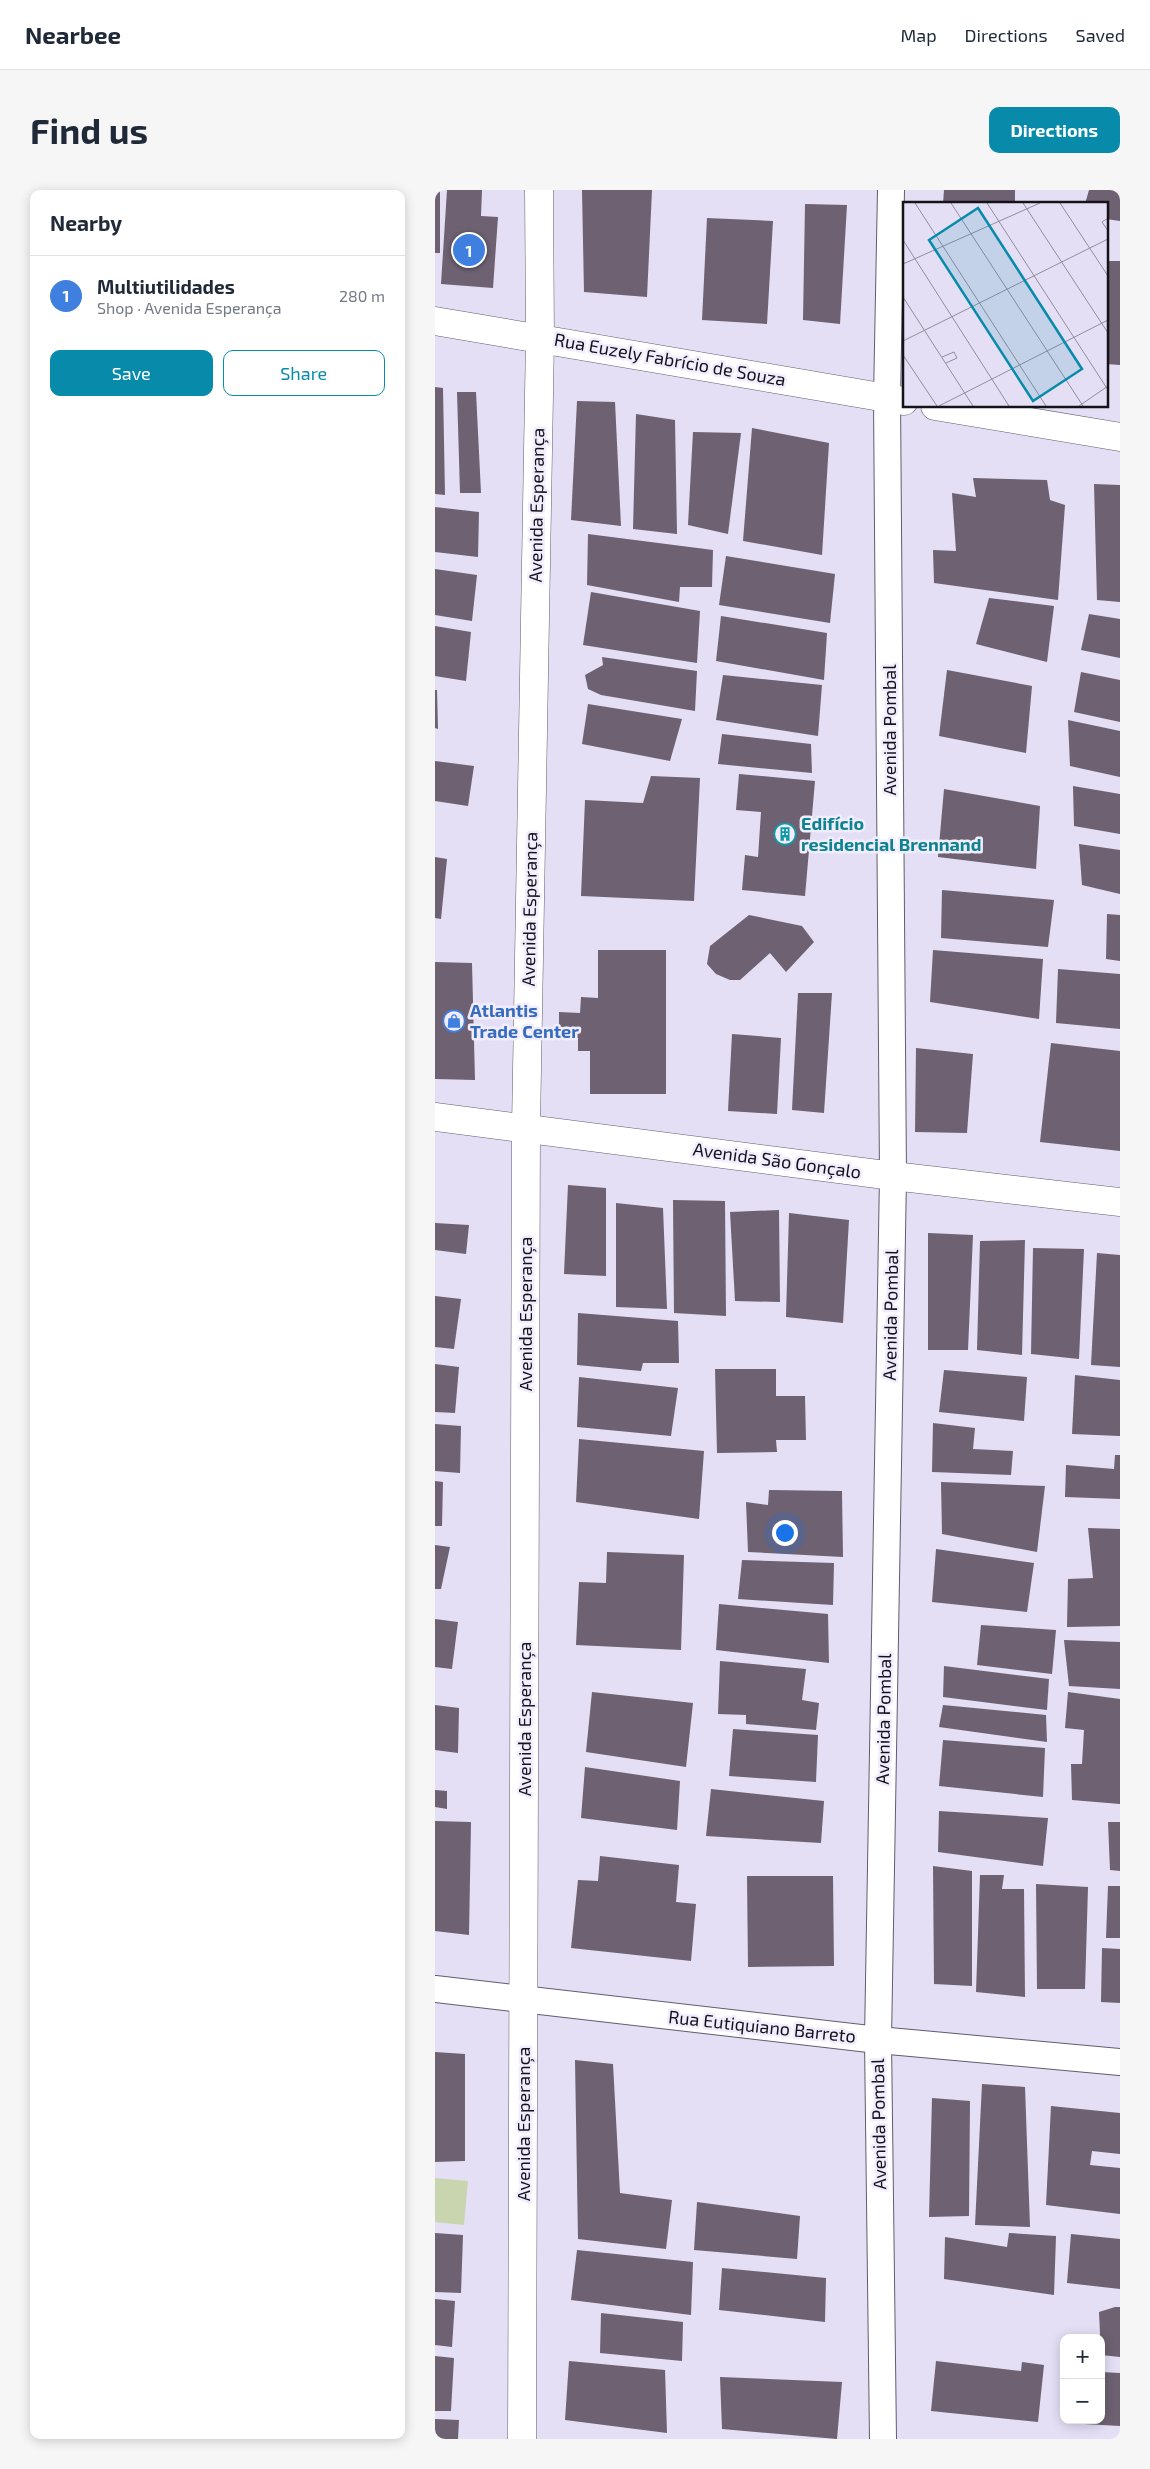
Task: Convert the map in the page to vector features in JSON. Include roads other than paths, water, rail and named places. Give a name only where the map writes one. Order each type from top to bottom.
[{"type":"main road","name":"Avenida Esperança","points":[[522,2439],[526,1127],[541,338],[539,190]]},
{"type":"main road","name":"Rua Euzely Fabrício de Souza","points":[[435,322],[541,338],[895,400]]},
{"type":"main road","points":[[947,408],[1120,437]]},
{"type":"main road","name":"Avenida São Gonçalo","points":[[435,1117],[526,1127],[893,1176],[1120,1202]]},
{"type":"street","name":"Avenida Pombal","points":[[883,2439],[878,2040],[893,1176],[895,400],[891,190]]},
{"type":"street","name":"Rua Eutiquiano Barreto","points":[[435,1989],[524,2001],[878,2040],[1120,2062]]},
{"type":"place","name":"Multiutilidades","points":[[469,250]]},
{"type":"place","name":"Edifício residencial Brennand","points":[[785,834]]},
{"type":"place","name":"Atlantis Trade Center","points":[[454,1021]]}]
